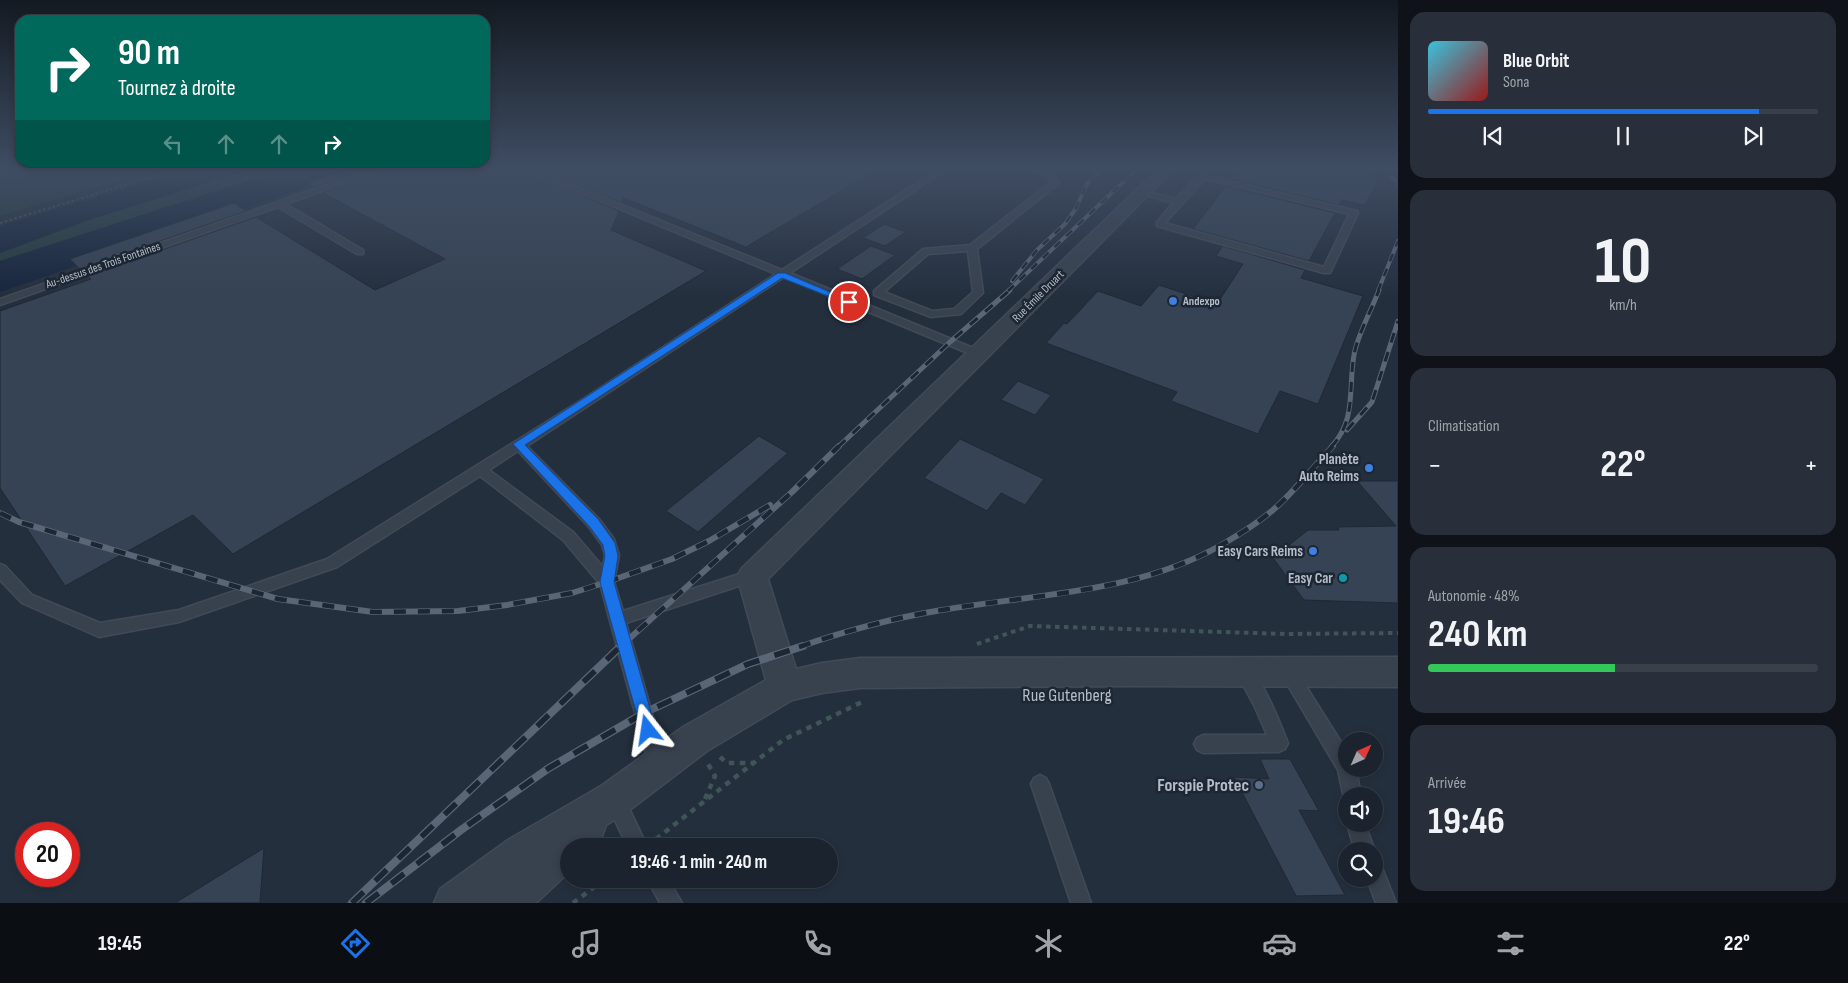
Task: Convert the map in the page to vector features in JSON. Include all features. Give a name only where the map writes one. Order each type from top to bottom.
[{"type":"street","name":"Rue Émile Druart","points":[[752,576],[1123,212]]},
{"type":"street","points":[[454,903],[522,854],[614,799],[695,739],[786,687],[752,576]]},
{"type":"street","name":"Rue Gutenberg","points":[[786,687],[822,678],[860,673],[1398,672]]},
{"type":"street","points":[[504,903],[535,878],[614,799]]},
{"type":"lane","name":"Au-dessus des Trois Fontaines","points":[[0,302],[257,212]]},
{"type":"lane","points":[[294,212],[360,252]]},
{"type":"lane","points":[[635,212],[979,354]]},
{"type":"lane","points":[[0,570],[27,599],[98,630],[179,616],[332,563],[584,404],[877,212]]},
{"type":"lane","points":[[972,248],[978,293],[957,312],[931,314],[877,293],[926,251],[972,248],[1018,212]]},
{"type":"lane","points":[[1170,212],[1160,224],[1327,271],[1354,213],[1350,212]]},
{"type":"lane","points":[[518,444],[594,523],[609,543],[612,556],[607,582]]},
{"type":"lane","points":[[479,469],[568,536],[607,582],[658,765]]},
{"type":"lane","points":[[618,619],[752,576]]},
{"type":"lane","points":[[1203,744],[1279,743],[1261,701],[1244,672]]},
{"type":"lane","points":[[1288,672],[1338,753]]},
{"type":"lane","points":[[1040,784],[1081,903]]},
{"type":"lane","points":[[614,799],[641,838]]},
{"type":"lane","points":[[1380,887],[1386,903]]},
{"type":"lane","points":[[663,888],[672,903]]},
{"type":"path","points":[[0,222],[33,212]]},
{"type":"path","points":[[972,646],[1030,626],[1286,634],[1398,633]]},
{"type":"path","points":[[652,838],[783,740],[868,698]]},
{"type":"path","points":[[573,903],[593,888]]},
{"type":"green space","points":[[0,212],[13,212],[0,216]]},
{"type":"green space","points":[[113,212],[151,212],[0,261],[0,253]]},
{"type":"water","points":[[46,212],[114,212],[0,253],[0,226]]},
{"type":"water","points":[[151,212],[234,212],[0,292],[0,261]]},
{"type":"building","points":[[207,212],[243,212],[80,269],[70,259]]},
{"type":"building","points":[[358,212],[619,212],[611,230],[706,271],[233,554],[193,515],[65,586],[0,488],[0,311],[91,279],[88,276],[256,217],[375,290],[445,259]]},
{"type":"building","points":[[659,212],[805,212],[746,247]]},
{"type":"building","points":[[1206,212],[1335,213],[1309,261],[1193,229]]},
{"type":"building","points":[[884,224],[906,232],[885,246],[863,238]]},
{"type":"building","points":[[871,246],[895,255],[862,279],[837,269]]},
{"type":"building","points":[[1223,246],[1305,270],[1301,278],[1363,296],[1318,404],[1280,391],[1258,434],[1171,401],[1177,392],[1046,343],[1098,291],[1141,306],[1159,285],[1217,304],[1243,264],[1216,256]]},
{"type":"building","points":[[1018,381],[1051,395],[1035,415],[1001,400]]},
{"type":"building","points":[[759,436],[788,453],[698,532],[666,511]]},
{"type":"building","points":[[960,439],[1044,479],[1025,505],[1001,493],[987,511],[924,478]]},
{"type":"building","name":"Easy Car","points":[[1357,481],[1398,481],[1398,603],[1304,600],[1273,558],[1308,530],[1339,530],[1338,527],[1396,526]]},
{"type":"building","points":[[1260,759],[1290,759],[1319,811],[1299,810],[1338,882],[1338,887],[1341,887],[1345,895],[1296,896],[1234,777],[1269,779]]},
{"type":"building","points":[[264,848],[260,903],[175,903]]},
{"type":"railway","points":[[1012,281],[1037,250],[1065,224],[1073,212]]},
{"type":"railway","points":[[1008,291],[1091,212]]},
{"type":"railway","points":[[1378,291],[1398,241]]},
{"type":"railway","points":[[838,447],[950,342],[1010,290]]},
{"type":"railway","points":[[1331,447],[1345,426],[1350,403],[1354,355],[1361,331],[1379,290]]},
{"type":"railway","points":[[1347,430],[1372,402],[1398,321]]},
{"type":"railway","points":[[620,647],[792,492],[839,446]]},
{"type":"railway","points":[[799,647],[869,626],[924,613],[1086,589],[1157,573],[1191,560],[1249,528],[1281,503],[1333,446]]},
{"type":"railway","points":[[0,513],[19,522],[278,599],[373,612],[458,611],[507,605],[572,593],[672,559],[709,541],[770,505]]},
{"type":"railway","points":[[352,903],[621,646]]},
{"type":"railway","points":[[366,903],[461,830],[549,768],[644,713],[748,664],[803,646]]},
{"type":"place","name":"Andexpo","points":[[1173,301]]},
{"type":"place","name":"Planète Auto Reims","points":[[1369,468]]},
{"type":"place","name":"Easy Cars Reims","points":[[1313,551]]},
{"type":"place","name":"Easy Car","points":[[1343,578]]},
{"type":"place","name":"Forspie Protec","points":[[1259,785]]},
{"type":"route","points":[[648,730],[607,582],[612,556],[609,543],[594,523],[518,444],[584,404],[782,274],[849,302]]}]
